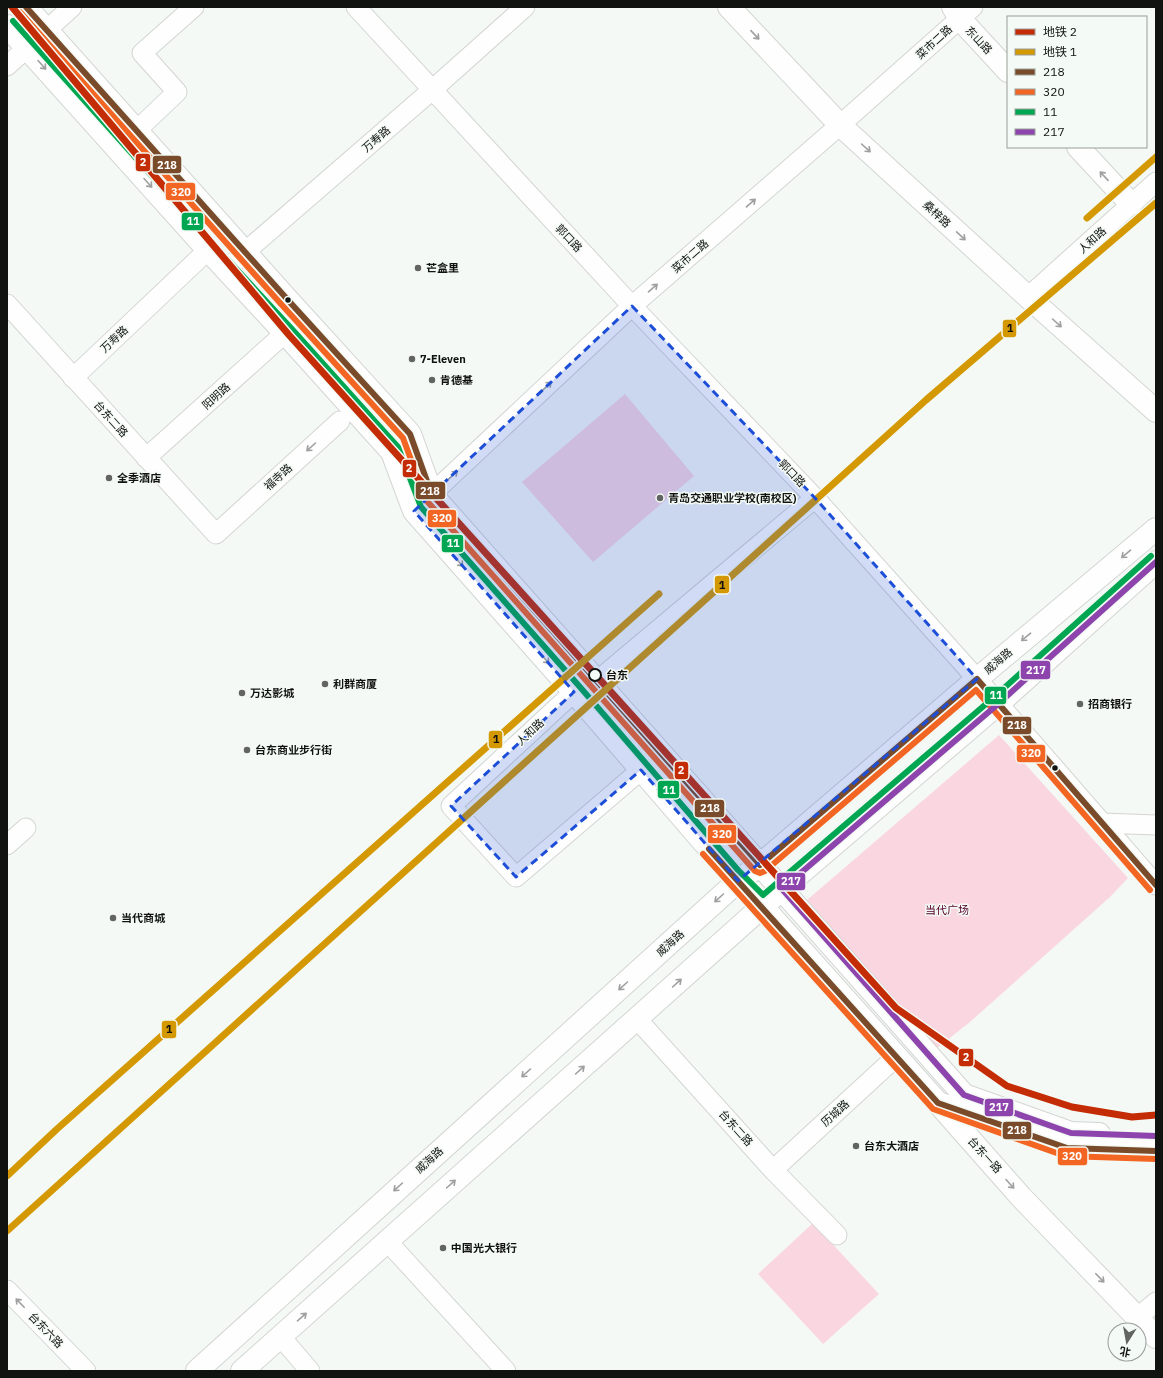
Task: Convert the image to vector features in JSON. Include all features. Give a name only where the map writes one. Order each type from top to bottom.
[{"type":"main road","points":[[26,7],[410,434],[432,495],[964,1094],[1071,1134],[1156,1136]]},
{"type":"main road","name":"桑梓路","points":[[728,7],[840,125],[1028,298],[1156,411]]},
{"type":"main road","name":"东山路","points":[[962,11],[1007,70]]},
{"type":"main road","name":"台东一路","points":[[7,26],[392,452],[414,511],[738,881],[897,1056],[1022,1197],[1156,1337]]},
{"type":"main road","points":[[1079,148],[1131,204]]},
{"type":"main road","name":"威海路","points":[[197,1371],[738,881],[760,865],[977,679],[1156,529]]},
{"type":"main road","points":[[242,1371],[762,906],[998,704],[1156,562]]},
{"type":"main road","points":[[938,1103],[1067,1148],[1156,1151]]},
{"type":"street","points":[[7,66],[72,7]]},
{"type":"street","points":[[137,130],[177,92],[142,53],[194,7]]},
{"type":"street","name":"郭口路","points":[[356,7],[632,306],[815,498],[977,679],[1156,885]]},
{"type":"street","name":"万寿路","points":[[226,270],[525,7]]},
{"type":"street","name":"菜市二路","points":[[414,511],[632,306],[840,125],[962,11]]},
{"type":"street","name":"人和路","points":[[1028,298],[1156,182]]},
{"type":"street","name":"万寿路","points":[[73,378],[208,250]]},
{"type":"street","name":"台东二路","points":[[7,304],[216,534]]},
{"type":"street","name":"阳明路","points":[[146,458],[285,333]]},
{"type":"street","name":"福寺路","points":[[216,534],[340,421]]},
{"type":"street","points":[[598,681],[815,498]]},
{"type":"street","name":"人和路","points":[[574,692],[451,806],[516,877],[641,770]]},
{"type":"street","points":[[1102,823],[1156,825]]},
{"type":"street","points":[[8,842],[26,828]]},
{"type":"street","name":"台东二路","points":[[637,1019],[773,1170],[838,1235]]},
{"type":"street","name":"历城路","points":[[773,1170],[897,1056]]},
{"type":"street","points":[[387,1241],[506,1371]]},
{"type":"street","name":"台东六路","points":[[7,1290],[86,1371]]},
{"type":"street","points":[[1138,1317],[1156,1302]]},
{"type":"street","points":[[280,1336],[310,1371]]},
{"type":"highlighted area","points":[[632,306],[815,498],[977,679],[738,881],[641,770],[516,877],[451,806],[574,692],[414,511]]},
{"type":"green space","points":[[625,394],[694,476],[593,562],[522,482]]},
{"type":"green space","name":"当代广场","points":[[999,735],[1128,878],[1110,897],[970,1022],[936,1049],[807,900]]},
{"type":"green space","points":[[813,1223],[879,1294],[823,1344],[758,1274]]},
{"type":"metro line","name":"2","points":[[12,7],[289,335],[896,1008],[1007,1086],[1072,1107],[1132,1117],[1156,1115]]},
{"type":"metro line","name":"1","points":[[1087,218],[1156,157]]},
{"type":"metro line","name":"1","points":[[7,1231],[926,400],[1156,203]]},
{"type":"metro line","name":"1","points":[[7,1176],[57,1129],[659,594]]},
{"type":"transit line","name":"218","points":[[26,7],[410,434],[432,495],[760,865],[977,679],[1156,885]]},
{"type":"transit line","name":"320","points":[[20,12],[403,438],[426,500],[755,871],[760,873],[765,871],[976,690],[1150,890]]},
{"type":"transit line","name":"11","points":[[13,21],[398,447],[421,507],[580,687],[738,870],[763,895],[993,698],[1151,556]]},
{"type":"transit line","name":"217","points":[[1156,562],[998,704],[782,889],[964,1095],[1071,1133],[1156,1136]]},
{"type":"transit line","name":"218","points":[[709,849],[938,1103],[1067,1148],[1156,1151]]},
{"type":"transit line","name":"320","points":[[703,854],[933,1109],[1065,1156],[1156,1159]]},
{"type":"place","name":"芒盒里","points":[[418,268]]},
{"type":"place","name":"7-Eleven","points":[[412,359]]},
{"type":"place","name":"肯德基","points":[[432,380]]},
{"type":"place","name":"全季酒店","points":[[109,478]]},
{"type":"place","name":"青岛交通职业学校(南校区)","points":[[660,498]]},
{"type":"place","name":"台东","points":[[595,675]]},
{"type":"place","name":"利群商厦","points":[[325,684]]},
{"type":"place","name":"万达影城","points":[[242,693]]},
{"type":"place","name":"招商银行","points":[[1080,704]]},
{"type":"place","name":"台东商业步行街","points":[[247,750]]},
{"type":"place","name":"当代商城","points":[[113,918]]},
{"type":"place","name":"台东大酒店","points":[[856,1146]]},
{"type":"place","name":"中国光大银行","points":[[443,1248]]}]
